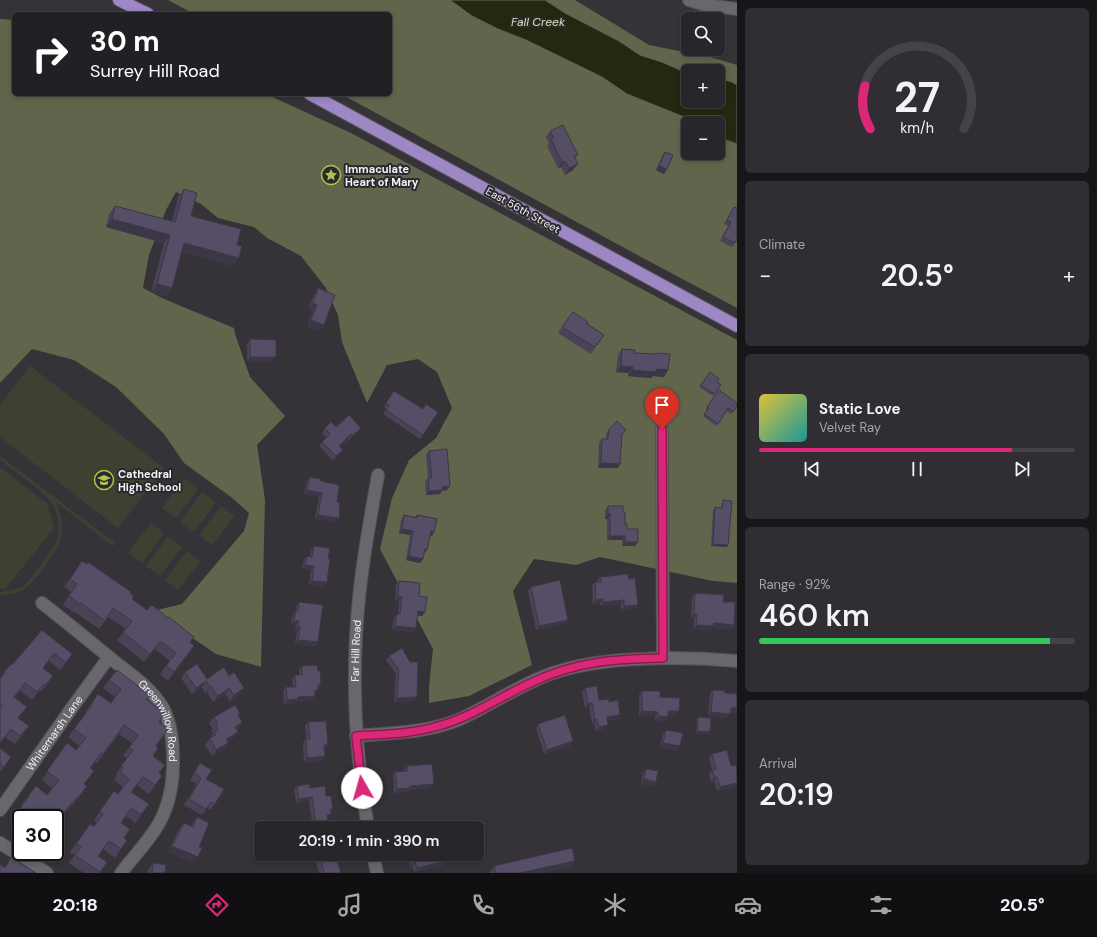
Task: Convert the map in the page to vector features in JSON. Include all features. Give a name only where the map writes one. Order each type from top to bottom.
[{"type":"main road","points":[[119,0],[144,12]]},
{"type":"main road","name":"East 56th Street","points":[[314,96],[737,326]]},
{"type":"street","points":[[689,0],[737,9]]},
{"type":"street","points":[[662,429],[663,658]]},
{"type":"street","name":"Far Hill Road","points":[[367,821],[356,736],[356,627],[364,557],[378,474]]},
{"type":"street","name":"Greenwillow Road","points":[[42,603],[133,676],[154,696],[163,708],[169,722],[173,746],[172,783],[165,811],[153,832],[121,873]]},
{"type":"street","name":"Whitemarsh Lane","points":[[0,810],[109,657]]},
{"type":"street","points":[[356,736],[421,730],[439,726],[457,720],[552,673],[575,666],[612,660],[663,658],[737,660]]},
{"type":"street","points":[[0,843],[47,873]]},
{"type":"street","points":[[374,861],[377,873]]},
{"type":"shaded area","points":[[168,0],[450,0],[472,16],[498,29],[526,40],[602,77],[627,94],[682,116],[681,160],[725,160],[725,140],[737,144],[737,308],[345,96],[392,96],[392,12],[190,12]]},
{"type":"shaded area","points":[[545,0],[575,0],[649,45],[681,51],[681,56],[705,56],[737,65],[737,85],[725,80],[725,64],[681,64],[680,70],[640,55],[619,41],[565,13]]},
{"type":"shaded area","points":[[0,19],[12,20],[12,96],[270,96],[353,134],[737,340],[737,583],[713,581],[600,557],[576,565],[534,559],[513,591],[532,665],[469,696],[429,703],[429,686],[433,649],[380,549],[392,498],[409,460],[436,438],[452,408],[437,372],[418,359],[387,365],[367,403],[342,342],[338,315],[326,288],[301,256],[267,238],[254,227],[218,218],[201,204],[176,192],[166,210],[149,255],[143,288],[164,299],[234,328],[250,377],[285,416],[257,445],[265,500],[261,667],[216,654],[153,611],[182,604],[244,531],[249,513],[231,497],[184,463],[164,434],[116,387],[74,360],[32,349],[0,383]]},
{"type":"shaded area","points":[[30,366],[164,468],[118,528],[0,437],[0,405]]},
{"type":"shaded area","points":[[0,456],[115,543],[113,546],[56,502],[62,524],[60,543],[30,585],[14,593],[0,595],[0,592],[19,588],[28,582],[55,545],[59,532],[59,526],[54,506],[46,496],[0,460]]},
{"type":"shaded area","points":[[0,467],[47,504],[54,528],[5,589],[0,588]]},
{"type":"shaded area","points":[[184,478],[198,489],[176,518],[162,508]]},
{"type":"shaded area","points":[[202,492],[216,502],[194,532],[180,522]]},
{"type":"shaded area","points":[[221,506],[234,516],[212,545],[199,535]]},
{"type":"shaded area","points":[[151,523],[164,533],[142,563],[128,553]]},
{"type":"shaded area","points":[[168,537],[182,547],[160,576],[146,566]]},
{"type":"shaded area","points":[[187,551],[200,561],[178,590],[165,580]]},
{"type":"water","name":"Fall Creek","points":[[450,0],[545,0],[565,13],[619,41],[640,55],[681,70],[681,108],[725,108],[725,80],[732,82],[737,85],[737,144],[725,140],[725,116],[682,116],[627,94],[602,77],[526,40],[498,29],[472,16]]},
{"type":"building","points":[[563,125],[578,155],[574,156],[578,164],[569,168],[565,161],[562,162],[551,139],[554,138],[550,131]]},
{"type":"building","points":[[665,152],[673,155],[667,169],[659,166]]},
{"type":"building","points":[[184,189],[197,193],[191,216],[241,229],[237,245],[242,246],[239,258],[184,243],[172,288],[157,284],[170,235],[112,219],[115,206],[175,222]]},
{"type":"building","points":[[734,207],[737,208],[737,239],[735,243],[723,237],[731,222],[727,220]]},
{"type":"building","points":[[318,288],[335,295],[324,325],[311,320],[317,305],[313,303]]},
{"type":"building","points":[[573,312],[588,322],[587,324],[604,335],[595,347],[562,327]]},
{"type":"building","points":[[250,339],[276,340],[276,357],[250,357]]},
{"type":"building","points":[[622,349],[635,350],[634,353],[670,354],[668,370],[656,369],[656,372],[632,370],[633,367],[621,366]]},
{"type":"building","points":[[710,372],[719,379],[717,382],[721,385],[714,394],[701,385]]},
{"type":"building","points":[[719,390],[737,403],[737,406],[733,412],[728,408],[718,424],[704,414]]},
{"type":"building","points":[[394,391],[423,409],[426,404],[438,412],[423,435],[386,410],[389,405],[386,403]]},
{"type":"building","points":[[349,415],[361,428],[352,436],[351,434],[339,446],[343,450],[336,456],[322,442],[330,434],[325,428],[331,422],[336,427]]},
{"type":"building","points":[[617,421],[626,430],[622,434],[620,464],[601,463],[602,439],[608,439],[609,429]]},
{"type":"building","points":[[447,449],[450,486],[442,487],[443,490],[429,491],[428,478],[432,478],[429,451]]},
{"type":"building","points":[[310,477],[339,485],[337,502],[340,503],[339,518],[318,515],[322,493],[307,490]]},
{"type":"building","points":[[723,500],[732,501],[728,545],[713,544],[715,507],[722,508]]},
{"type":"building","points":[[608,506],[623,506],[627,529],[638,529],[638,542],[625,542],[625,536],[610,536],[610,514],[608,514]]},
{"type":"building","points":[[404,515],[417,518],[417,515],[437,519],[434,532],[431,531],[427,550],[425,549],[423,559],[409,556],[413,531],[402,529]]},
{"type":"building","points":[[314,546],[330,548],[327,582],[312,581],[314,566],[305,565],[307,556],[312,557]]},
{"type":"building","points":[[82,561],[87,564],[88,562],[131,592],[130,593],[134,596],[132,599],[147,610],[152,605],[194,637],[190,642],[194,646],[174,672],[166,666],[176,653],[160,641],[150,654],[123,632],[132,621],[113,608],[105,621],[69,596],[77,584],[70,579]]},
{"type":"building","points":[[628,574],[629,579],[635,578],[638,605],[624,606],[624,600],[603,602],[603,599],[596,600],[595,582],[601,582],[600,577]]},
{"type":"building","points":[[560,580],[568,620],[539,626],[531,587]]},
{"type":"building","points":[[399,581],[420,583],[419,596],[427,597],[425,612],[418,611],[416,628],[395,626],[397,614],[400,614],[402,597],[398,597]]},
{"type":"building","points":[[695,593],[724,595],[723,602],[735,602],[734,625],[714,623],[713,626],[696,625],[697,614],[694,614]]},
{"type":"building","points":[[299,602],[323,605],[318,642],[298,640],[300,627],[298,627],[299,621],[294,621],[296,611],[298,611]]},
{"type":"building","points":[[42,630],[72,654],[66,663],[54,653],[43,668],[53,676],[46,685],[44,684],[37,692],[25,683],[14,697],[27,707],[18,718],[29,726],[20,736],[11,729],[0,743],[0,709],[2,706],[0,705],[0,679],[5,673],[4,672],[11,664],[12,665]]},
{"type":"building","points":[[402,648],[410,662],[418,662],[417,697],[397,698],[399,670],[389,656]]},
{"type":"building","points":[[197,664],[207,679],[224,667],[229,676],[234,672],[244,688],[234,695],[229,688],[218,696],[206,681],[196,688],[185,672]]},
{"type":"building","points":[[317,665],[318,671],[320,671],[321,684],[318,684],[318,690],[315,690],[315,696],[298,697],[298,699],[287,700],[286,687],[296,687],[295,675],[302,675],[302,666]]},
{"type":"building","points":[[117,670],[150,695],[146,699],[165,713],[159,722],[168,729],[156,746],[158,748],[153,756],[165,765],[159,773],[162,776],[155,785],[143,777],[131,792],[149,804],[141,815],[131,808],[121,823],[130,829],[124,838],[127,840],[121,849],[109,841],[98,856],[107,862],[100,872],[75,855],[81,847],[76,844],[90,824],[94,826],[103,814],[100,811],[114,791],[118,794],[129,779],[120,772],[123,767],[121,766],[133,750],[129,748],[138,735],[124,725],[103,754],[101,753],[90,768],[94,771],[84,784],[87,786],[64,813],[64,809],[20,809],[36,786],[47,795],[59,780],[47,771],[67,743],[76,750],[86,738],[74,729],[92,705],[91,704],[98,694],[111,703],[121,689],[109,680]]},
{"type":"building","points":[[597,686],[599,700],[609,699],[609,702],[618,700],[620,715],[607,717],[608,725],[599,727],[597,719],[595,720],[592,703],[588,704],[585,688]]},
{"type":"building","points":[[713,690],[737,694],[737,708],[731,708],[730,714],[711,712]]},
{"type":"building","points":[[642,691],[660,691],[660,697],[680,698],[679,711],[668,711],[668,717],[658,716],[658,712],[642,711]]},
{"type":"building","points":[[235,705],[240,713],[238,714],[242,722],[235,727],[238,732],[226,739],[228,743],[216,750],[210,738],[216,735],[214,732],[218,730],[216,725],[218,724],[214,717]]},
{"type":"building","points":[[565,715],[573,741],[547,750],[538,724]]},
{"type":"building","points":[[698,717],[711,718],[710,732],[697,731]]},
{"type":"building","points":[[326,721],[328,745],[324,745],[325,756],[307,758],[306,739],[310,739],[308,722]]},
{"type":"building","points":[[666,730],[683,733],[680,746],[663,743]]},
{"type":"building","points":[[0,748],[11,757],[4,767],[0,764]]},
{"type":"building","points":[[727,750],[731,766],[736,765],[737,783],[720,787],[717,777],[714,777],[712,770],[716,769],[712,754]]},
{"type":"building","points":[[200,763],[212,770],[206,779],[224,789],[215,804],[211,802],[206,809],[189,799],[201,778],[194,773]]},
{"type":"building","points":[[432,764],[434,784],[410,786],[410,788],[397,789],[395,772],[407,771],[407,766]]},
{"type":"building","points":[[646,769],[658,771],[656,782],[644,779]]},
{"type":"building","points":[[309,784],[310,788],[325,786],[326,796],[331,796],[333,809],[330,809],[331,814],[327,815],[328,821],[316,821],[312,797],[299,799],[297,786]]},
{"type":"building","points":[[197,817],[209,823],[199,847],[202,848],[198,857],[172,846],[184,823],[193,827]]},
{"type":"building","points":[[572,848],[575,861],[520,873],[496,873],[494,866]]},
{"type":"building","points":[[11,857],[12,861],[17,861],[36,873],[0,873],[0,864],[5,868]]},
{"type":"building","points":[[321,861],[337,861],[341,873],[324,873]]},
{"type":"building","points":[[413,861],[446,861],[417,868],[415,862],[413,863]]},
{"type":"building","points":[[153,863],[166,865],[165,873],[152,873]]},
{"type":"place","name":"Immaculate Heart of Mary","points":[[331,175]]},
{"type":"place","name":"Cathedral High School","points":[[104,480]]},
{"type":"route","points":[[362,788],[356,736],[398,733],[439,726],[457,720],[552,673],[575,666],[612,660],[663,658],[662,429]]}]
